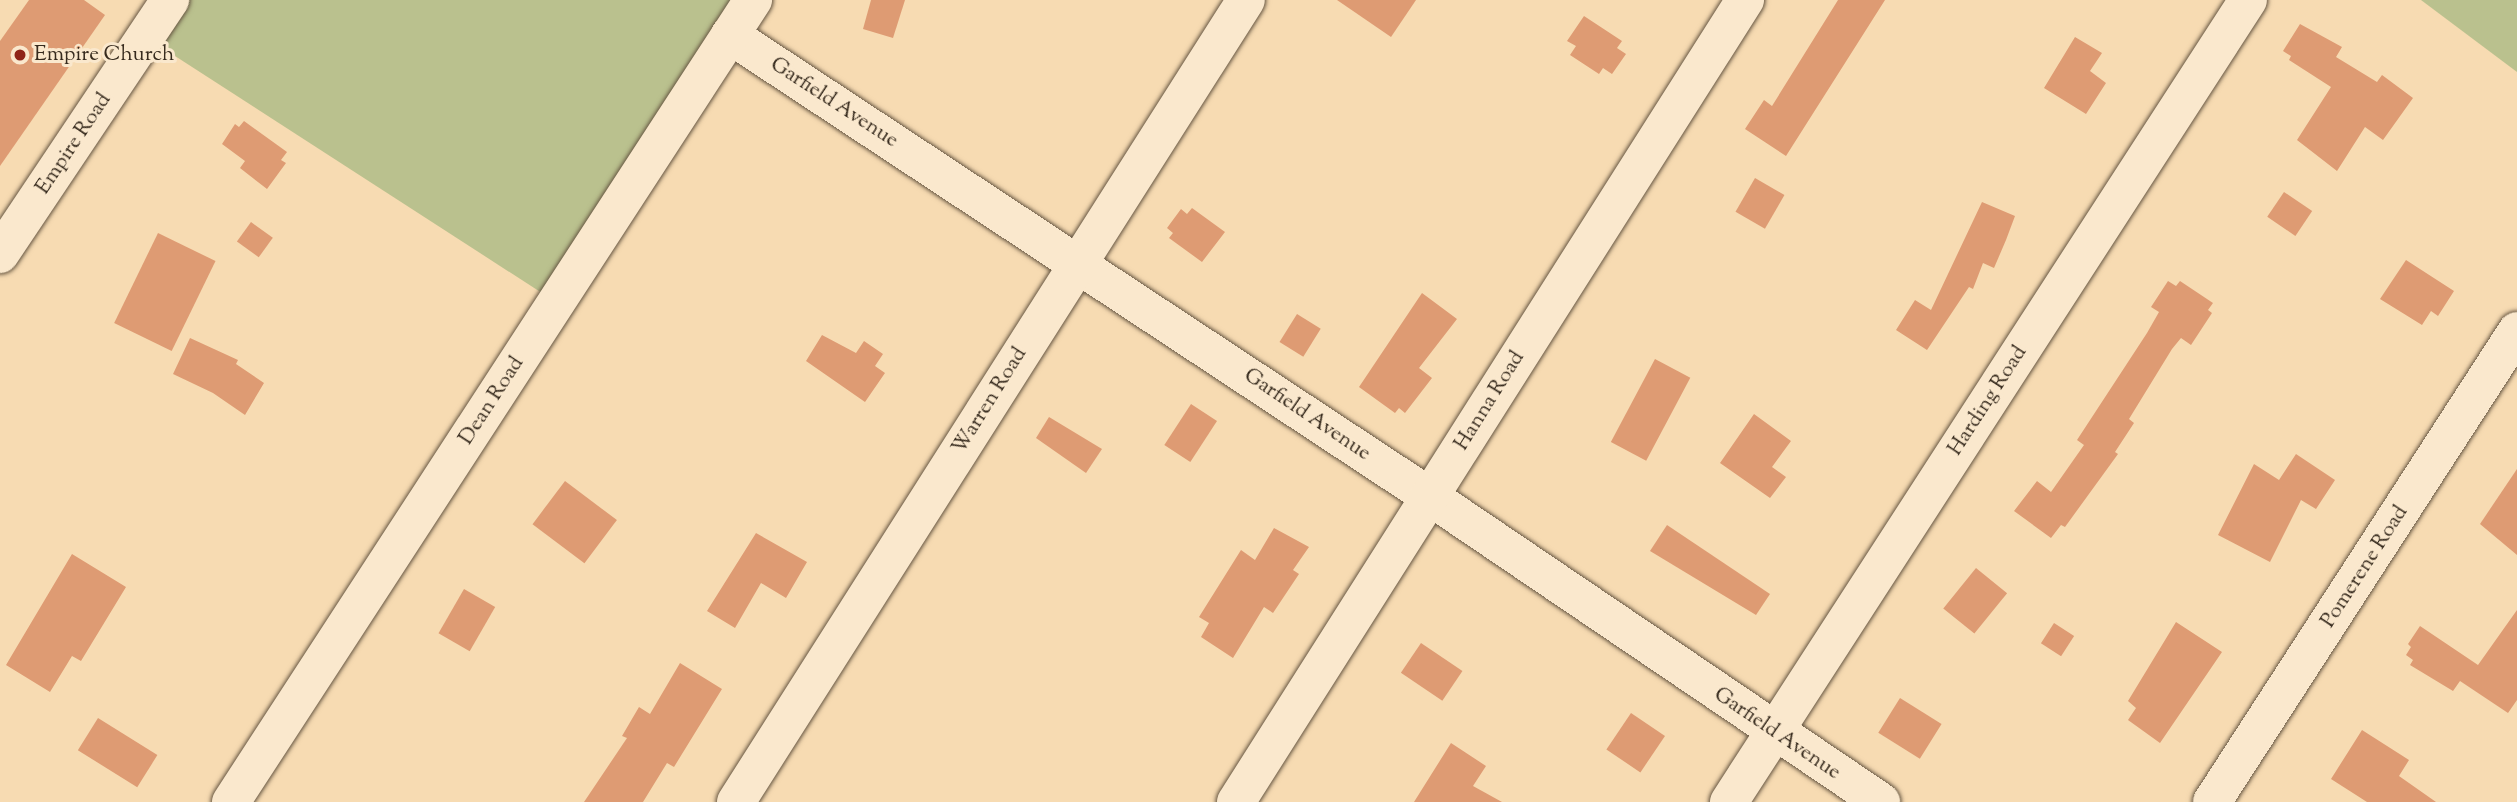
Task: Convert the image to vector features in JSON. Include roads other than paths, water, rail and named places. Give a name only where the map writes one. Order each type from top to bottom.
[{"type":"street","name":"Empire Road","points":[[0,254],[170,0]]},
{"type":"street","name":"Dean Road","points":[[231,802],[752,0]]},
{"type":"street","name":"Warren Road","points":[[736,802],[1246,0]]},
{"type":"street","name":"Hanna Road","points":[[1236,802],[1745,0]]},
{"type":"street","name":"Harding Road","points":[[1729,802],[2248,0]]},
{"type":"street","name":"Garfield Avenue","points":[[730,35],[1429,496],[1774,733],[1881,802]]},
{"type":"street","name":"Pomerene Road","points":[[2212,802],[2517,331]]},
{"type":"place","name":"Empire Church","points":[[20,55]]}]
